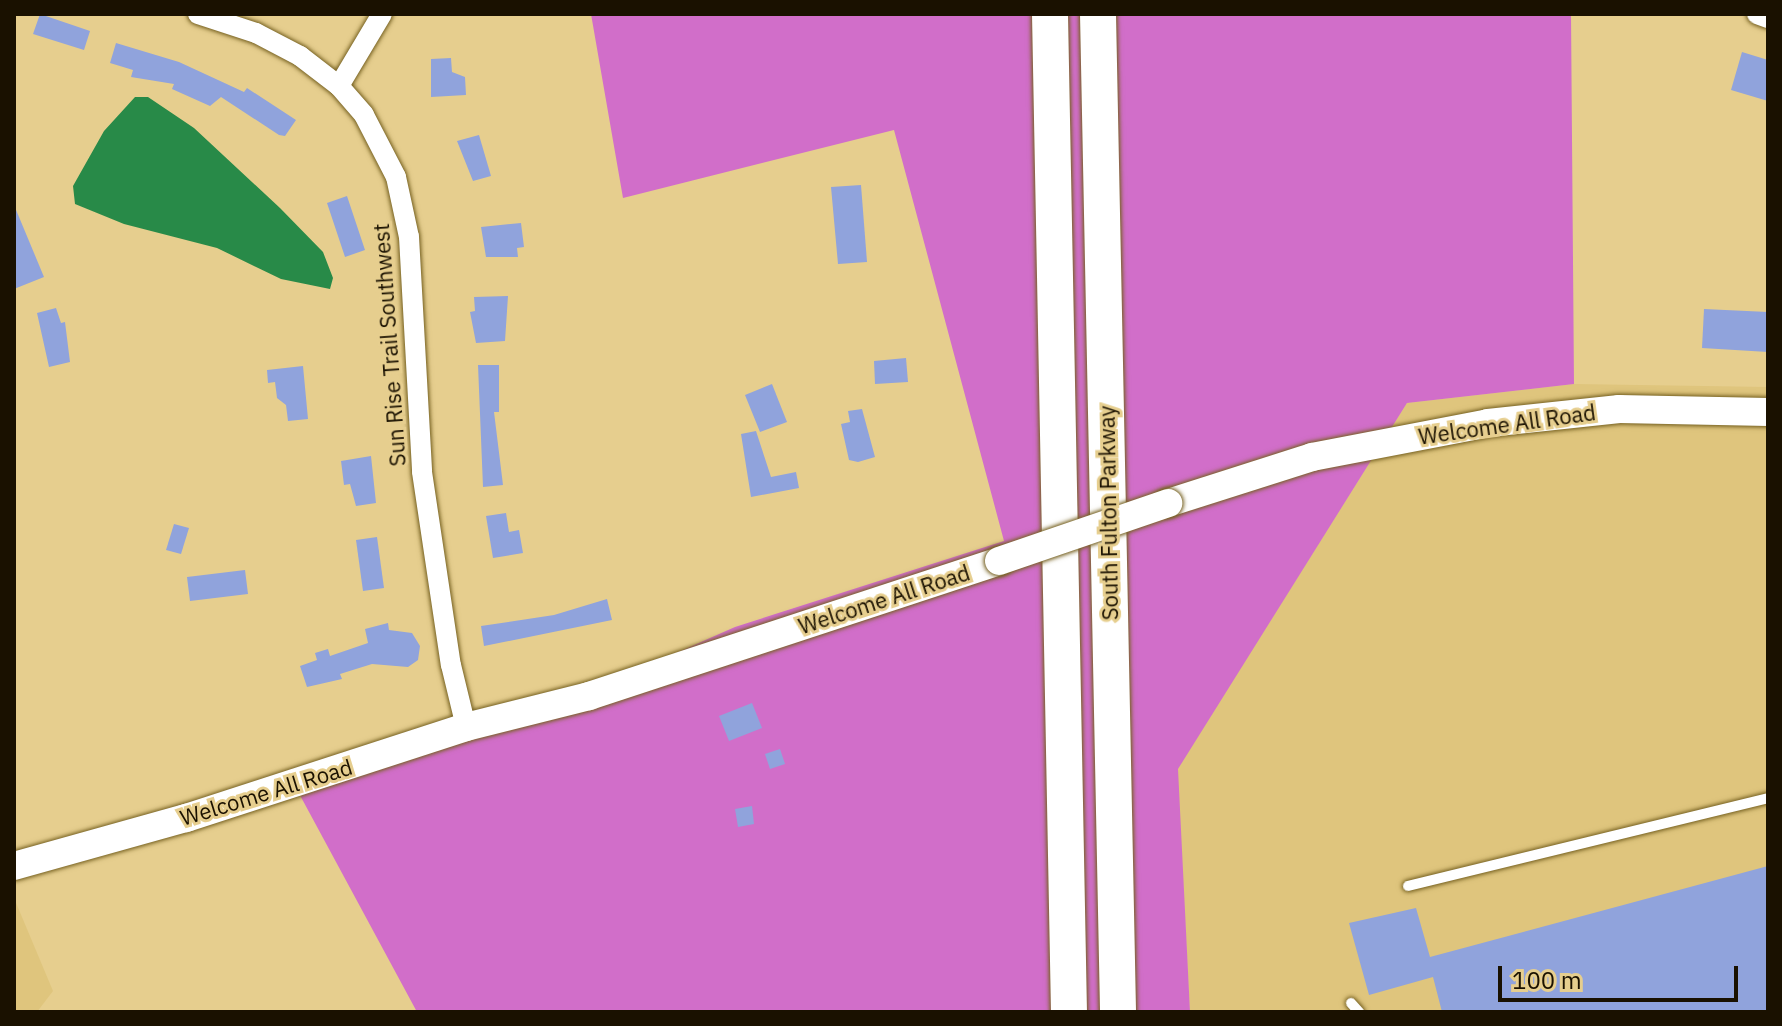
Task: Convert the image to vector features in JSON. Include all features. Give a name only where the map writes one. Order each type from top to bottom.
[{"type":"highway","points":[[1050,14],[1069,1012]]},
{"type":"highway","name":"South Fulton Parkway","points":[[1098,14],[1118,1012]]},
{"type":"street","name":"Sun Rise Trail Southwest","points":[[198,14],[278,44],[339,86],[384,151],[401,197],[409,237],[422,472],[451,665],[466,727]]},
{"type":"street","points":[[339,86],[382,14]]},
{"type":"street","points":[[1757,14],[1768,18]]},
{"type":"street","name":"Welcome All Road","points":[[14,866],[186,818],[466,727],[589,696],[1312,457],[1488,423],[1619,409],[1768,412]]},
{"type":"lane","points":[[1408,886],[1768,798]]},
{"type":"lane","points":[[1351,1003],[1359,1012]]},
{"type":"shaded area","points":[[591,14],[1571,14],[1574,384],[1407,403],[1178,769],[1190,1012],[417,1012],[295,786],[626,675],[735,627],[1004,541],[894,130],[623,198]]},
{"type":"shaded area","points":[[135,97],[148,97],[194,128],[280,208],[323,252],[333,278],[330,289],[281,279],[217,248],[124,224],[75,204],[73,186],[104,131]]},
{"type":"shaded area","points":[[1574,384],[1768,387],[1768,1012],[1190,1012],[1177,769],[1407,403]]},
{"type":"shaded area","points":[[14,898],[53,991],[37,1012],[14,1012]]},
{"type":"building","points":[[40,14],[90,31],[84,50],[33,34]]},
{"type":"building","points":[[116,43],[179,62],[244,92],[247,88],[296,120],[285,136],[279,135],[221,97],[210,106],[172,89],[174,84],[131,77],[133,70],[110,63]]},
{"type":"building","points":[[1742,52],[1768,60],[1768,101],[1731,90]]},
{"type":"building","points":[[451,58],[452,72],[465,77],[466,95],[431,97],[431,59]]},
{"type":"building","points":[[479,135],[491,176],[473,181],[457,141]]},
{"type":"building","points":[[861,185],[867,262],[838,264],[831,187]]},
{"type":"building","points":[[347,196],[365,250],[345,257],[327,203]]},
{"type":"building","points":[[14,205],[44,277],[14,289]]},
{"type":"building","points":[[521,223],[524,247],[517,248],[518,257],[486,257],[481,227]]},
{"type":"building","points":[[508,296],[505,341],[476,343],[470,312],[475,311],[474,297]]},
{"type":"building","points":[[56,308],[61,323],[65,322],[70,362],[49,367],[37,313]]},
{"type":"building","points":[[1704,309],[1768,312],[1768,352],[1702,348]]},
{"type":"building","points":[[906,358],[908,382],[875,384],[874,361]]},
{"type":"building","points":[[478,365],[499,365],[499,412],[494,412],[503,485],[483,487]]},
{"type":"building","points":[[303,366],[308,419],[288,421],[286,405],[277,398],[275,382],[268,383],[267,370]]},
{"type":"building","points":[[772,384],[787,422],[760,432],[745,395]]},
{"type":"building","points":[[862,409],[875,457],[858,462],[849,460],[841,424],[850,422],[848,411]]},
{"type":"building","points":[[756,431],[771,477],[796,472],[799,488],[751,497],[741,434]]},
{"type":"building","points":[[371,456],[376,503],[356,506],[350,484],[344,485],[341,461]]},
{"type":"building","points":[[506,513],[509,532],[519,530],[523,553],[493,558],[486,516]]},
{"type":"building","points":[[174,524],[189,528],[181,554],[166,550]]},
{"type":"building","points":[[377,537],[384,588],[363,591],[356,540]]},
{"type":"building","points":[[245,570],[248,594],[190,601],[187,577]]},
{"type":"building","points":[[607,599],[612,620],[484,646],[481,626],[554,615]]},
{"type":"building","points":[[388,623],[389,630],[412,633],[420,646],[418,660],[408,667],[372,664],[340,674],[342,679],[307,687],[300,666],[317,660],[315,653],[328,649],[330,656],[368,643],[365,629]]},
{"type":"building","points":[[752,703],[762,728],[729,741],[719,716]]},
{"type":"building","points":[[780,749],[785,764],[770,769],[765,754]]},
{"type":"building","points":[[752,806],[754,824],[738,827],[735,809]]},
{"type":"building","points":[[1768,866],[1768,1012],[1442,1012],[1433,977],[1369,995],[1349,923],[1416,908],[1430,957]]}]
